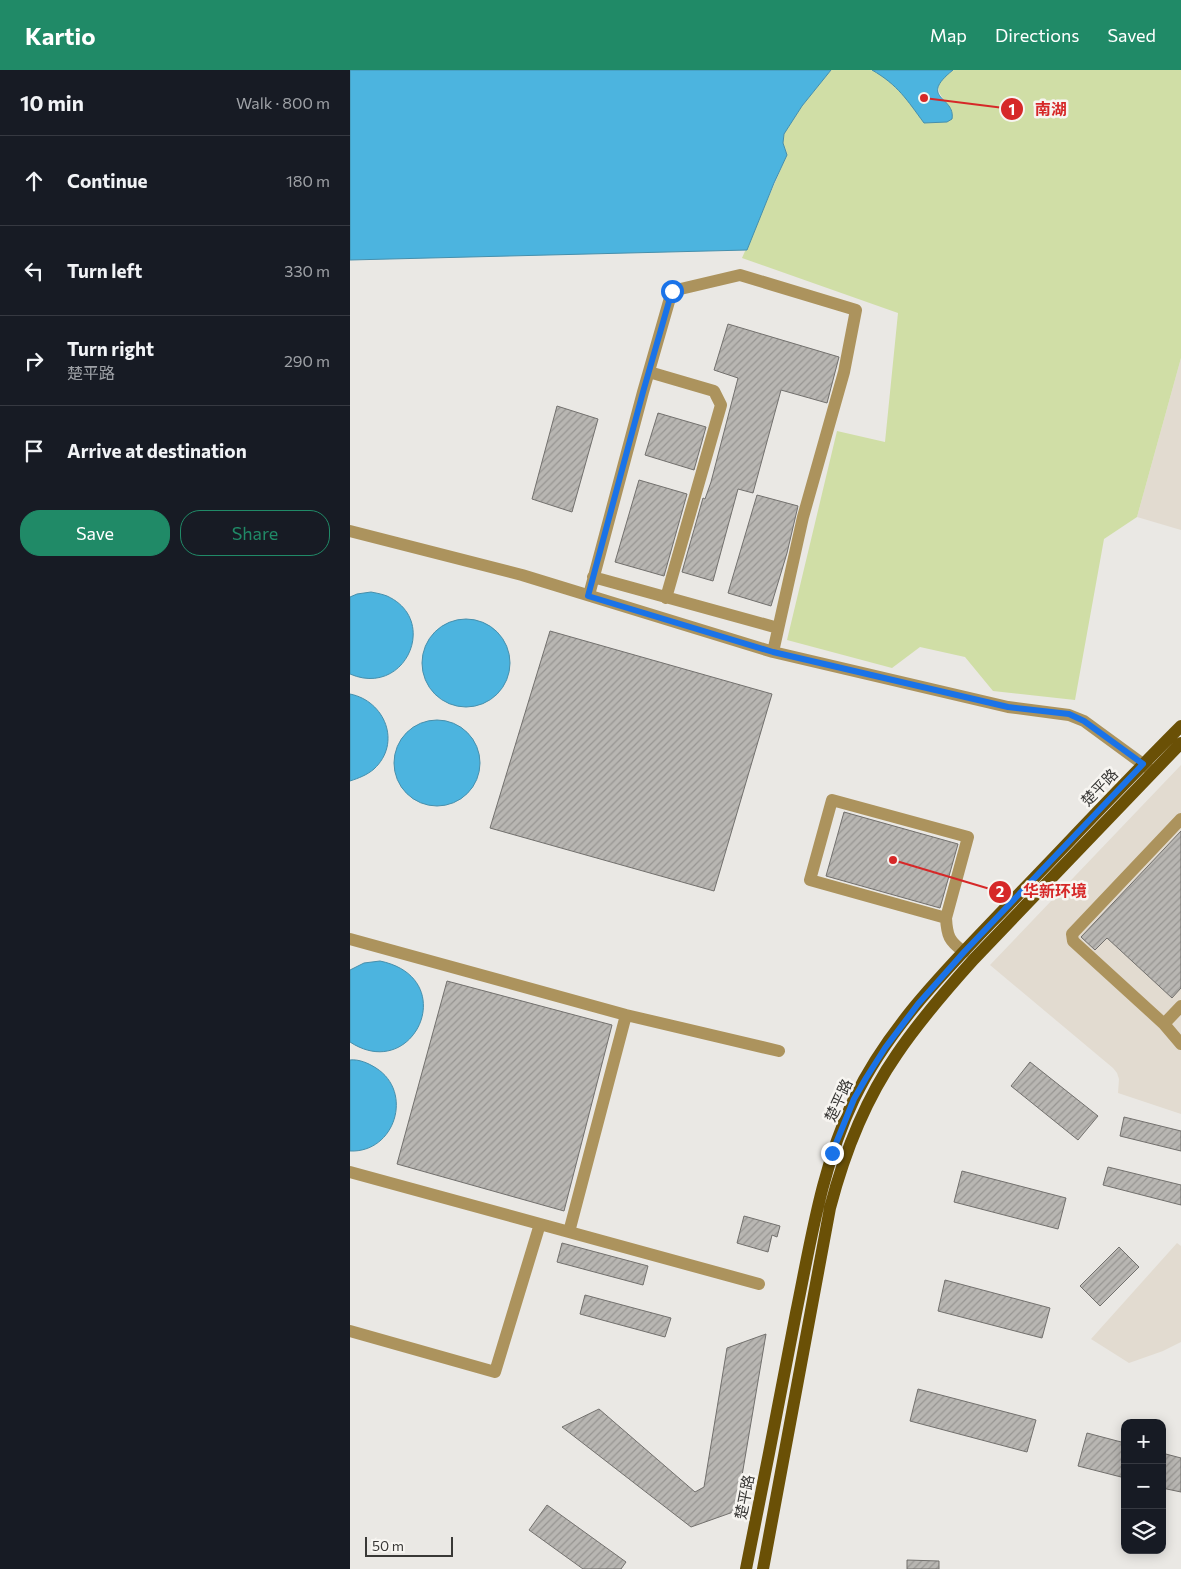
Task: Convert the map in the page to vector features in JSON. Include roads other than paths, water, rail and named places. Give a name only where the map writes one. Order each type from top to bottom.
[{"type":"main road","name":"楚平路","points":[[763,1569],[830,1208],[845,1157],[868,1104],[897,1054],[946,990],[1148,768],[1181,726]]},
{"type":"main road","name":"楚平路","points":[[746,1569],[807,1254],[825,1175],[854,1099],[885,1048],[918,1004],[964,952],[1148,768],[1181,743]]},
{"type":"street","points":[[588,596],[672,291],[740,275],[856,310],[844,372],[803,517],[773,652]]},
{"type":"street","points":[[649,372],[714,391],[721,405],[666,598]]},
{"type":"street","points":[[350,531],[522,575],[773,652],[1013,708],[1069,714],[1084,721],[1148,768]]},
{"type":"street","points":[[594,577],[778,628]]},
{"type":"street","points":[[946,918],[810,880],[832,800],[968,837],[946,918],[949,938],[952,943],[964,952]]},
{"type":"street","points":[[1179,1037],[1073,941],[1072,934],[1181,819]]},
{"type":"street","points":[[350,939],[626,1015],[779,1051]]},
{"type":"street","points":[[1164,1024],[1181,1006]]},
{"type":"street","points":[[569,1232],[626,1015]]},
{"type":"street","points":[[350,1172],[759,1284]]},
{"type":"street","points":[[350,1331],[495,1372],[540,1224]]},
{"type":"water","points":[[350,70],[831,70],[802,106],[784,134],[783,143],[787,155],[747,250],[350,260]]},
{"type":"water","points":[[872,70],[953,70],[943,79],[938,87],[940,97],[952,111],[952,119],[947,122],[924,123],[895,87]]},
{"type":"water","points":[[371,592],[387,596],[403,607],[411,622],[413,638],[409,653],[400,666],[386,675],[370,679],[350,674],[350,597]]},
{"type":"water","points":[[466,619],[483,623],[497,632],[506,646],[510,663],[506,680],[497,694],[483,703],[466,707],[449,703],[435,694],[426,680],[422,663],[426,646],[435,632],[449,623]]},
{"type":"water","points":[[350,694],[362,698],[372,705],[386,724],[388,736],[387,747],[382,759],[374,769],[350,781]]},
{"type":"water","points":[[437,720],[453,724],[467,733],[476,747],[480,763],[476,779],[467,793],[453,802],[437,806],[421,802],[407,793],[398,779],[394,763],[398,747],[407,733],[421,724]]},
{"type":"water","points":[[380,961],[405,971],[419,987],[423,1005],[420,1024],[409,1039],[393,1049],[373,1051],[350,1042],[350,970],[364,963]]},
{"type":"water","points":[[350,1060],[370,1064],[388,1079],[394,1091],[396,1105],[394,1119],[388,1132],[378,1142],[366,1149],[350,1151]]},
{"type":"place","name":"南湖","points":[[924,98]]},
{"type":"place","name":"华新环境","points":[[893,860]]}]
